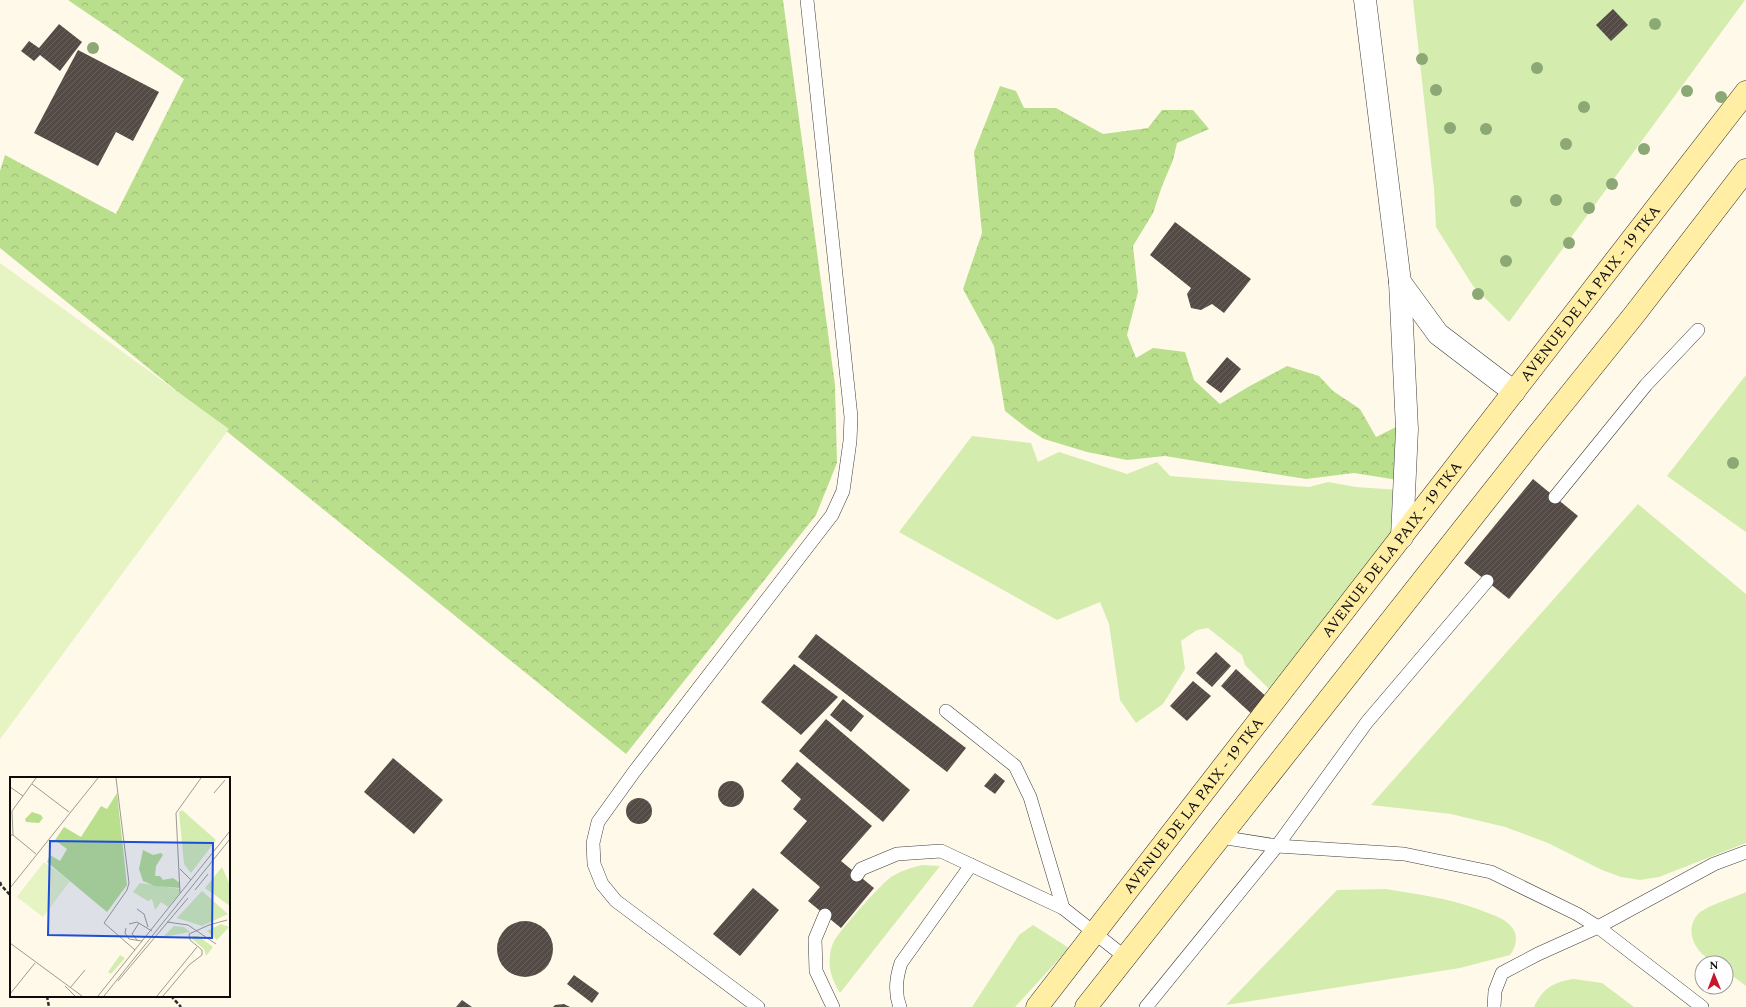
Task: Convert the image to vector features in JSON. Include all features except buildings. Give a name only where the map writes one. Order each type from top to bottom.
[{"type":"main road","name":"AVENUE DE LA PAIX - 19 TKA","points":[[1037,1007],[1746,92]]},
{"type":"main road","points":[[1086,1007],[1534,438],[1634,315],[1746,170]]},
{"type":"street","points":[[1364,0],[1400,282],[1407,429],[1402,537]]},
{"type":"street","points":[[1400,282],[1438,334],[1514,392]]},
{"type":"lane","points":[[758,1007],[616,900],[602,884],[594,864],[593,843],[598,822],[634,772],[832,515],[843,491],[850,441],[851,417],[807,0]]},
{"type":"lane","points":[[1555,498],[1646,386],[1698,330]]},
{"type":"lane","points":[[1146,1007],[1277,846],[1367,722],[1487,581]]},
{"type":"lane","points":[[946,711],[1015,766],[1030,797],[1063,908]]},
{"type":"lane","points":[[1220,837],[1277,846],[1404,854],[1491,872],[1577,914],[1598,928],[1702,1007]]},
{"type":"lane","points":[[857,875],[861,869],[897,854],[941,851],[1063,908],[1125,957]]},
{"type":"lane","points":[[1494,1007],[1495,992],[1502,973],[1538,954],[1598,928],[1714,864],[1746,852]]},
{"type":"lane","points":[[900,1007],[896,992],[896,978],[901,963],[971,865]]},
{"type":"lane","points":[[825,914],[815,939],[816,971],[833,1007]]},
{"type":"path","points":[[0,882],[0,885],[10,895]]},
{"type":"path","points":[[47,997],[49,1007]]},
{"type":"path","points":[[171,997],[182,1007]]},
{"type":"green space","points":[[68,0],[783,0],[835,385],[837,463],[816,515],[626,754],[0,248],[0,171],[5,155],[116,214],[184,79]]},
{"type":"green space","points":[[1413,0],[1745,0],[1509,322],[1473,286],[1436,227],[1434,189]]},
{"type":"green space","points":[[1000,86],[1016,91],[1024,108],[1056,108],[1103,134],[1148,128],[1162,110],[1193,110],[1209,129],[1177,143],[1173,160],[1153,213],[1133,246],[1138,292],[1127,335],[1136,358],[1153,348],[1185,352],[1194,380],[1220,404],[1287,366],[1319,376],[1333,391],[1360,409],[1376,437],[1396,427],[1401,440],[1398,480],[1354,473],[1306,479],[1165,456],[1127,460],[1087,452],[1044,439],[1028,429],[1005,411],[994,346],[963,289],[982,233],[974,152]]},
{"type":"green space","points":[[0,263],[229,429],[0,739]]},
{"type":"green space","points":[[1746,375],[1746,532],[1667,476]]},
{"type":"green space","points":[[972,436],[1031,443],[1038,462],[1059,452],[1127,474],[1157,462],[1170,476],[1309,487],[1328,482],[1356,487],[1399,490],[1402,530],[1270,690],[1245,665],[1242,655],[1208,628],[1197,630],[1181,641],[1185,669],[1163,704],[1136,723],[1120,700],[1109,624],[1100,602],[1057,620],[899,532]]},
{"type":"green space","points":[[1638,504],[1746,594],[1746,843],[1659,877],[1640,880],[1621,877],[1602,870],[1548,843],[1505,827],[1451,814],[1371,805]]},
{"type":"green space","points":[[922,865],[940,866],[840,993],[830,971],[830,952],[834,941],[852,918],[891,877],[898,873]]},
{"type":"green space","points":[[1386,889],[1463,904],[1503,919],[1515,932],[1516,940],[1514,948],[1510,955],[1460,968],[1226,1005],[1337,890]]},
{"type":"green space","points":[[1746,892],[1746,986],[1734,977],[1734,955],[1704,955],[1697,948],[1694,941],[1692,928],[1694,921],[1698,914],[1714,905]]},
{"type":"green space","points":[[1033,925],[1069,948],[1015,1007],[972,1007],[1019,935]]},
{"type":"green space","points":[[1574,979],[1602,983],[1634,1007],[1534,1007],[1541,995],[1554,984]]}]
